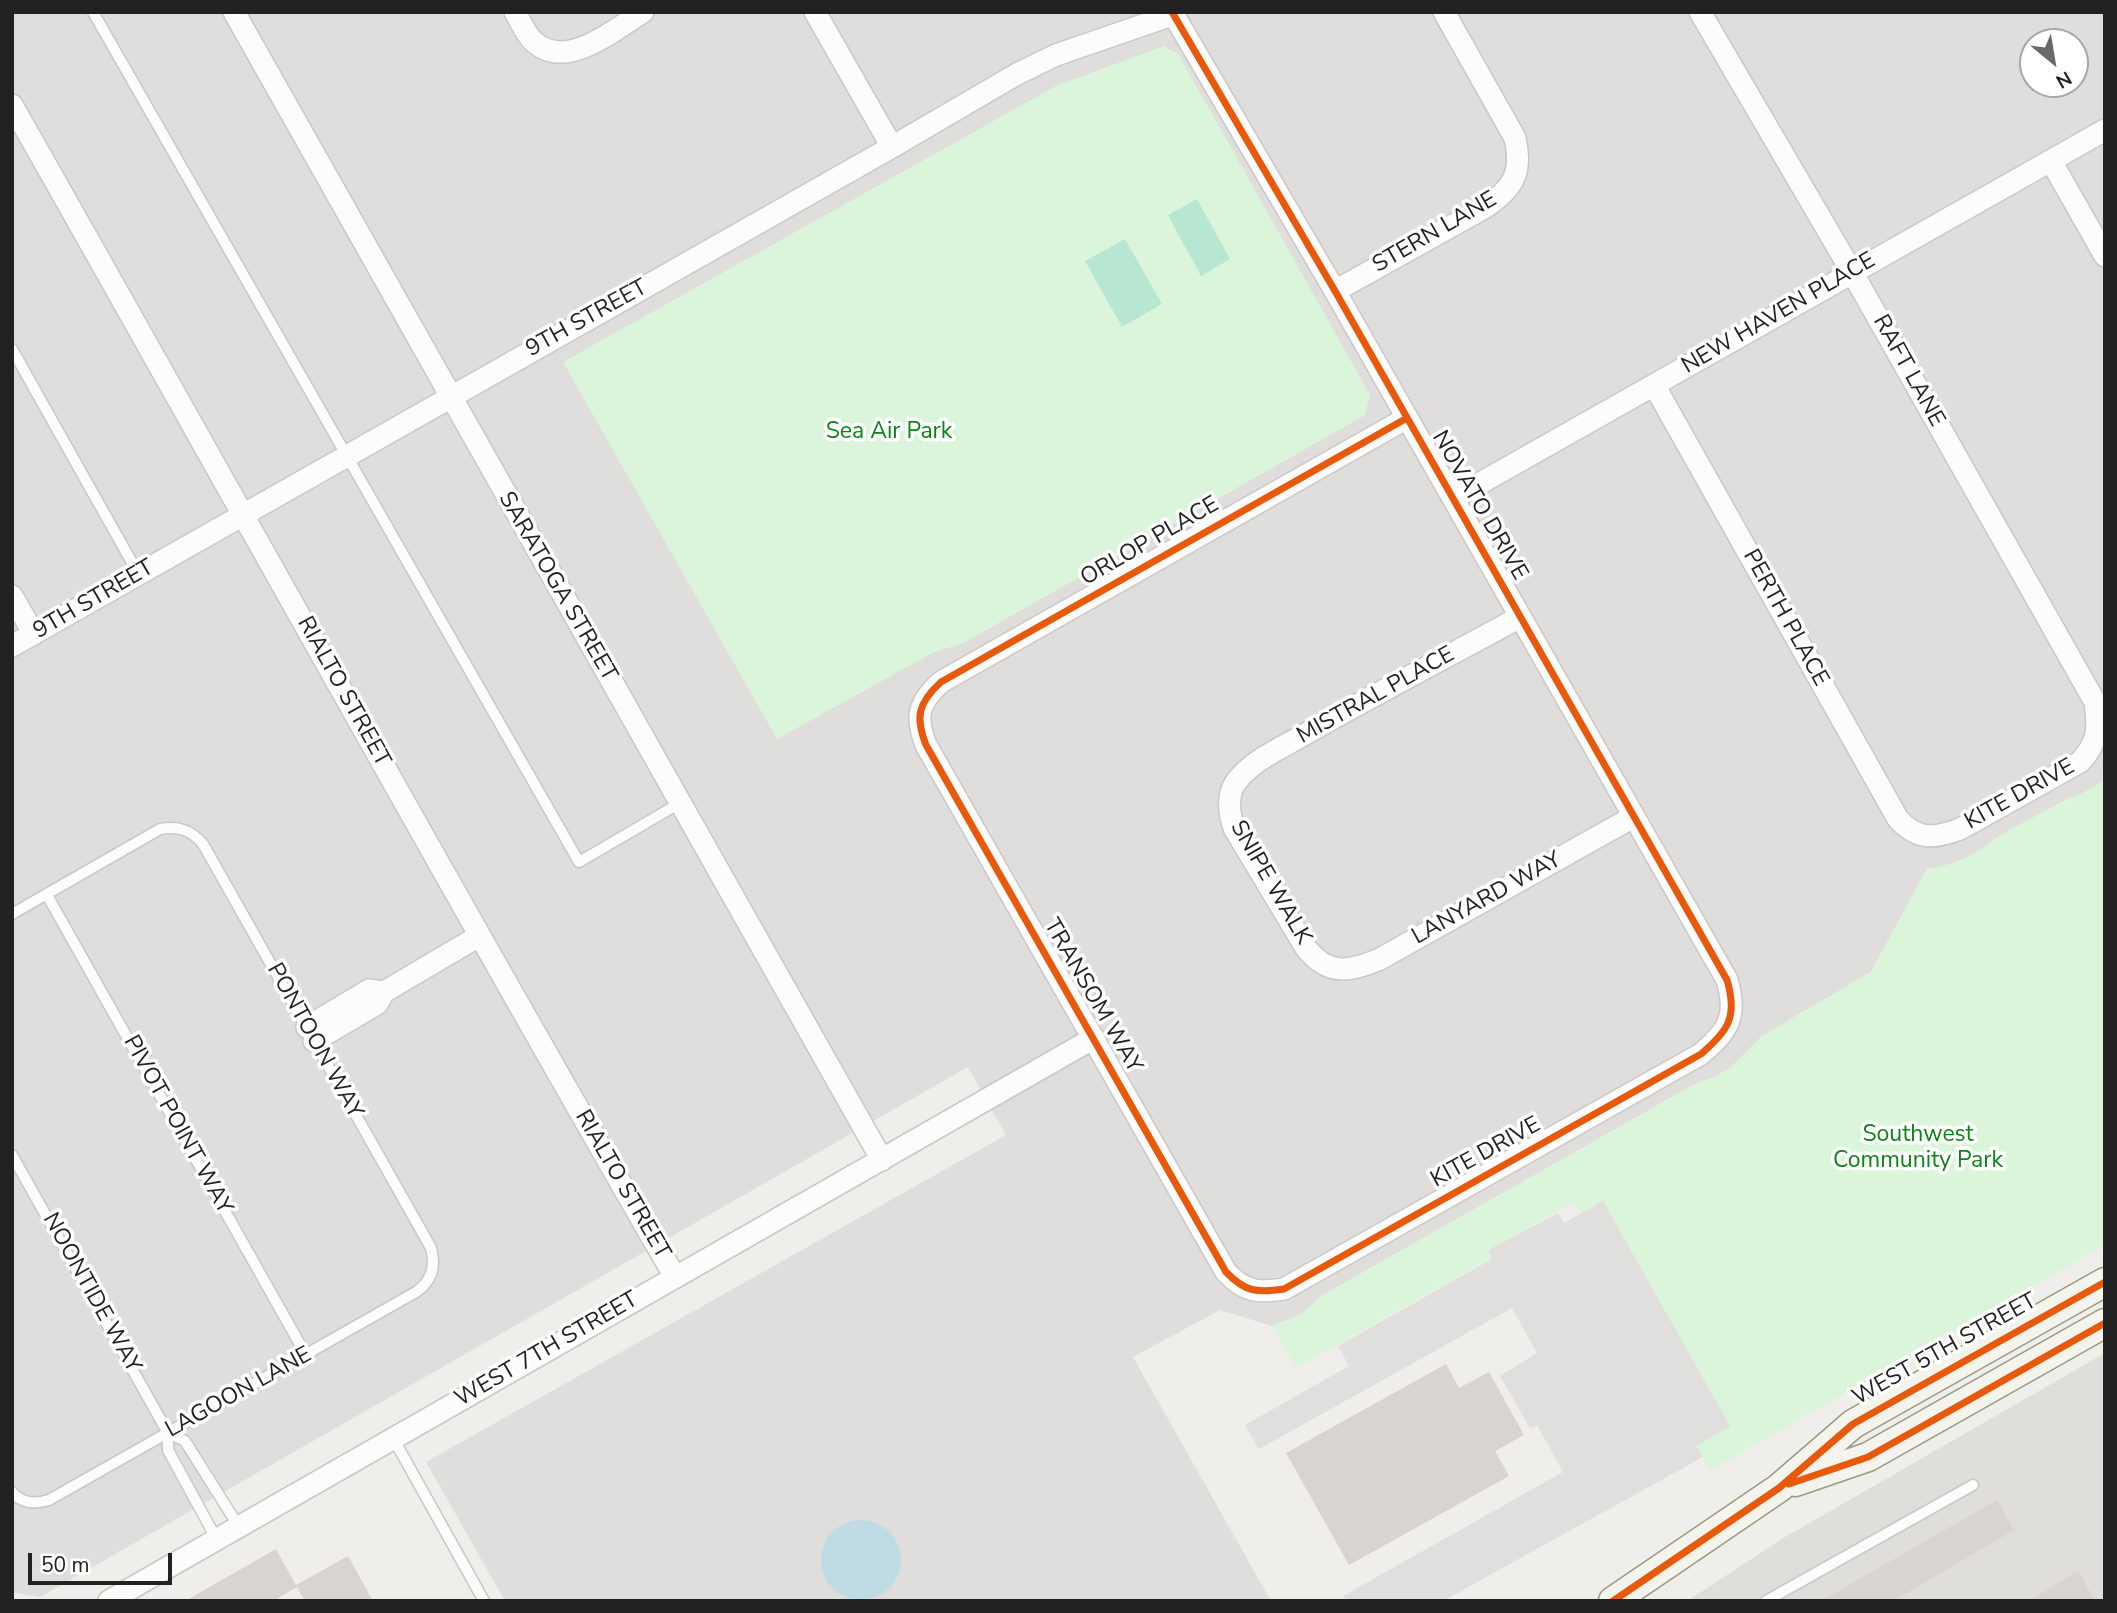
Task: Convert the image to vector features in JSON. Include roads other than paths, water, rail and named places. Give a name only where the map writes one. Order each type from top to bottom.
[{"type":"main road","name":"WEST 5TH STREET","points":[[1613,1601],[1779,1488],[1853,1424],[2105,1282]]},
{"type":"main road","name":"WEST 5TH STREET","points":[[1779,1488],[1868,1457],[2105,1323]]},
{"type":"street","name":"SARATOGA STREET","points":[[234,12],[882,1160]]},
{"type":"street","points":[[515,12],[534,42],[550,51],[564,53],[580,50],[643,12]]},
{"type":"street","points":[[815,12],[892,147]]},
{"type":"street","name":"STERN LANE","points":[[1335,291],[1484,208],[1501,197],[1515,178],[1519,153],[1515,138],[1444,12]]},
{"type":"street","name":"RAFT LANE","points":[[1700,12],[1852,272],[2095,702],[2097,736]]},
{"type":"street","name":"9TH STREET","points":[[12,646],[1017,74],[1056,55],[1172,14]]},
{"type":"street","name":"NOVATO DRIVE","points":[[1172,14],[1454,498],[1727,981],[1732,999],[1728,1025]]},
{"type":"street","name":"RIALTO STREET","points":[[12,106],[244,513],[479,936],[675,1277]]},
{"type":"street","name":"NEW HAVEN PLACE","points":[[1454,498],[2105,130]]},
{"type":"street","points":[[2051,161],[2105,256]]},
{"type":"street","name":"PERTH PLACE","points":[[1654,385],[1898,819],[1917,835],[1930,836]]},
{"type":"street","name":"ORLOP PLACE","points":[[920,708],[928,694],[941,682],[1407,418]]},
{"type":"street","points":[[12,597],[34,634]]},
{"type":"street","name":"MISTRAL PLACE","points":[[1236,781],[1245,771],[1267,756],[1520,617]]},
{"type":"street","name":"TRANSOM WAY","points":[[920,708],[919,728],[926,746],[1226,1272],[1238,1284],[1251,1290]]},
{"type":"street","name":"KITE DRIVE","points":[[1930,836],[1948,834],[1960,829],[2080,762],[2090,751],[2097,736]]},
{"type":"street","name":"SNIPE WALK","points":[[1236,781],[1229,798],[1234,828],[1306,948],[1315,960],[1337,970]]},
{"type":"street","name":"LANYARD WAY","points":[[1337,970],[1360,967],[1380,959],[1633,817]]},
{"type":"street","points":[[311,1034],[377,1004],[384,992],[479,936]]},
{"type":"street","name":"KITE DRIVE","points":[[1251,1290],[1264,1292],[1283,1289],[1296,1282],[1701,1054],[1719,1039],[1728,1025]]},
{"type":"street","name":"WEST 7TH STREET","points":[[109,1601],[1094,1038]]},
{"type":"lane","points":[[93,12],[579,862],[680,803]]},
{"type":"lane","points":[[12,349],[139,575]]},
{"type":"lane","name":"PONTOON WAY","points":[[47,895],[160,829],[185,829],[195,835],[203,844],[431,1248],[434,1258],[433,1272],[427,1283]]},
{"type":"lane","points":[[12,914],[47,895]]},
{"type":"lane","name":"PIVOT POINT WAY","points":[[47,895],[306,1355]]},
{"type":"lane","name":"NOONTIDE WAY","points":[[12,1155],[168,1433],[167,1450],[217,1540]]},
{"type":"lane","name":"LAGOON LANE","points":[[12,1492],[25,1502],[49,1500],[416,1292],[427,1283]]},
{"type":"lane","name":"NOONTIDE WAY","points":[[168,1433],[185,1441],[239,1527]]},
{"type":"lane","points":[[393,1438],[484,1601]]},
{"type":"lane","points":[[187,1485],[207,1474]]},
{"type":"lane","points":[[1766,1601],[1973,1485]]},
{"type":"water","points":[[861,1520],[876,1523],[889,1532],[898,1545],[901,1560],[898,1575],[889,1588],[876,1597],[861,1600],[846,1597],[833,1588],[824,1575],[821,1560],[824,1545],[833,1532],[846,1523]]},
{"type":"park label","name":"Sea Air Park","points":[[889,432]]},
{"type":"park label","name":"Southwest Community Park","points":[[1918,1148]]}]
